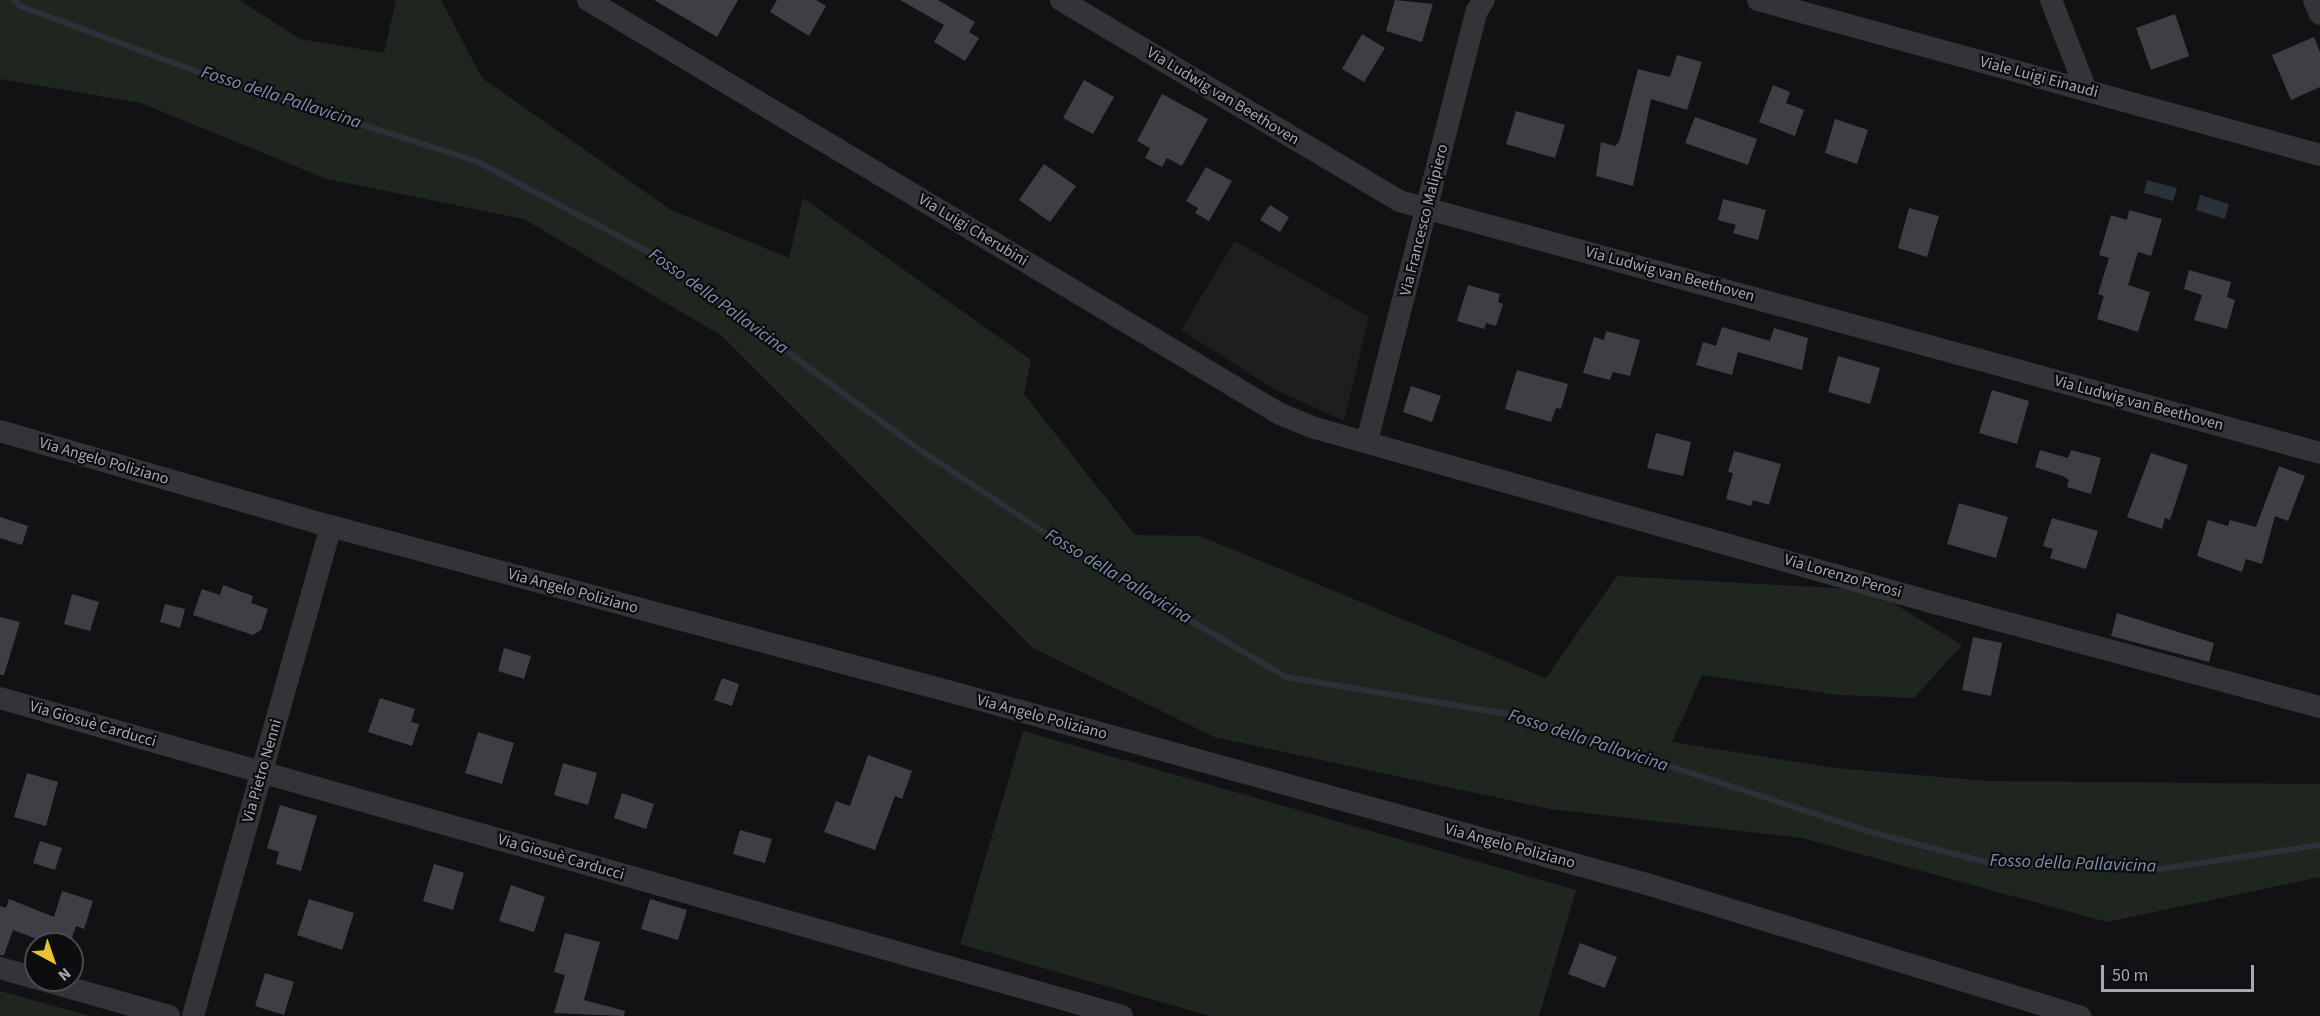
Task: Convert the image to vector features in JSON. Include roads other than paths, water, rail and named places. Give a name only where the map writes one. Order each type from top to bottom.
[{"type":"street","name":"Via Luigi Cherubini","points":[[588,0],[1280,414],[1367,441]]},
{"type":"street","name":"Via Ludwig van Beethoven","points":[[1061,0],[1400,201],[2320,453]]},
{"type":"street","name":"Via Francesco Malipiero","points":[[1367,441],[1477,11],[1484,0]]},
{"type":"street","name":"Viale Luigi Einaudi","points":[[1758,0],[1789,5],[2320,155]]},
{"type":"street","points":[[2051,0],[2086,90]]},
{"type":"street","points":[[2314,0],[2320,14]]},
{"type":"street","name":"Via Angelo Poliziano","points":[[0,431],[331,526],[959,694],[1624,878],[2080,1016]]},
{"type":"street","name":"Via Lorenzo Perosi","points":[[1367,441],[1938,604],[2320,707]]},
{"type":"street","name":"Via Pietro Nenni","points":[[193,1016],[331,526]]},
{"type":"street","name":"Via Giosuè Carducci","points":[[0,698],[1122,1016]]},
{"type":"street","points":[[0,968],[24,975]]},
{"type":"street","points":[[84,992],[169,1016]]},
{"type":"waterway","name":"Fosso della Pallavicina","points":[[14,0],[20,6],[201,73],[478,162],[662,259],[917,448],[1068,548],[1286,677],[1514,715],[1863,830],[1985,862],[2161,869],[2320,845]]}]
